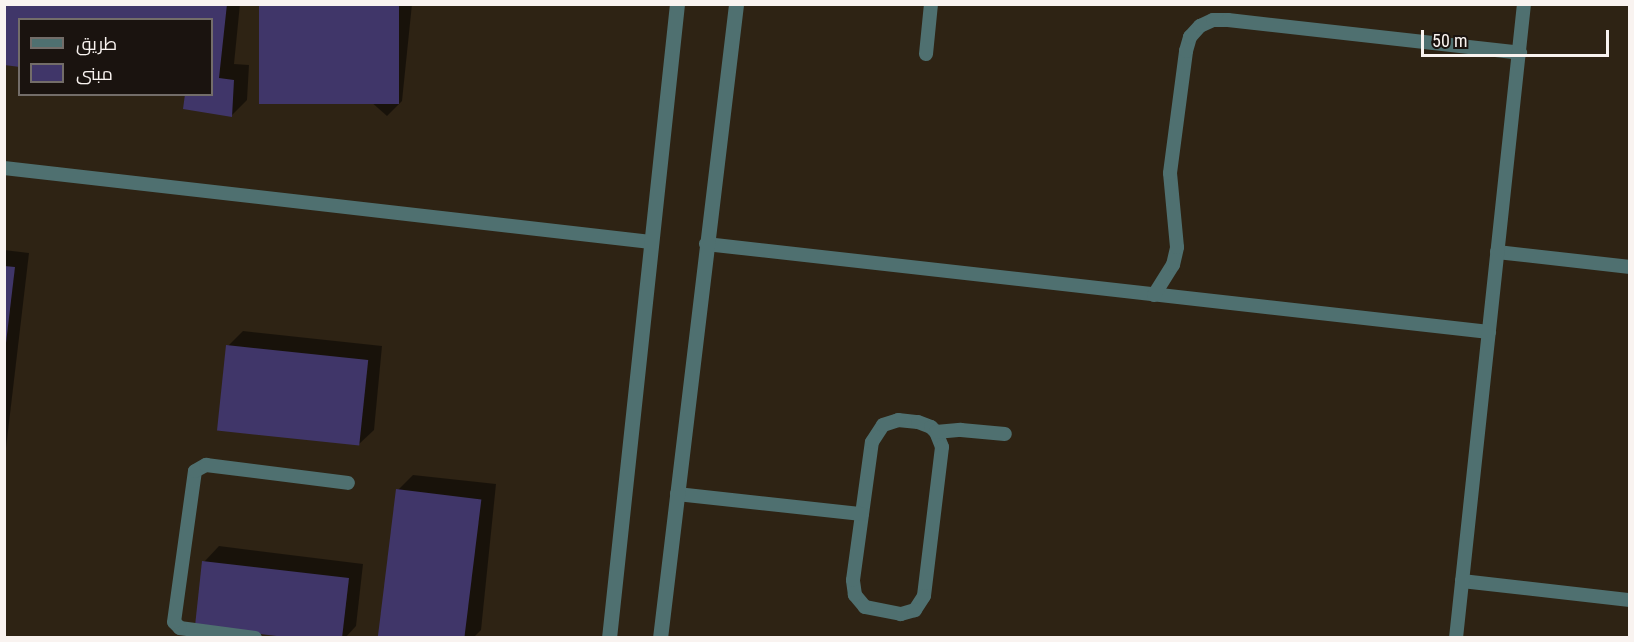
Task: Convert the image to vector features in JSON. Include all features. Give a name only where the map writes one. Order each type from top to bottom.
[{"type":"street","points":[[609,638],[677,4]]},
{"type":"street","points":[[660,638],[736,4]]},
{"type":"lane","points":[[926,54],[931,4]]},
{"type":"lane","points":[[1456,638],[1524,4]]},
{"type":"lane","points":[[1154,295],[1173,265],[1177,247],[1170,172],[1186,51],[1190,37],[1200,26],[1213,20],[1228,20],[1520,53]]},
{"type":"lane","points":[[4,168],[651,242]]},
{"type":"lane","points":[[706,244],[1489,332]]},
{"type":"lane","points":[[1497,252],[1629,267]]},
{"type":"lane","points":[[898,420],[925,424],[936,432],[942,447],[927,578],[924,596],[915,610],[901,614],[872,611],[855,596],[853,580],[862,514],[872,442],[877,431],[883,425],[898,420]]},
{"type":"lane","points":[[936,432],[961,430],[1005,434]]},
{"type":"lane","points":[[255,638],[206,635],[180,628],[174,618],[193,475],[198,467],[206,465],[348,483]]},
{"type":"lane","points":[[677,494],[862,514]]},
{"type":"lane","points":[[1462,581],[1629,600]]},
{"type":"shaded area","points":[[5,5],[1629,5],[1629,637],[5,637]]},
{"type":"building","points":[[4,4],[227,4],[219,78],[234,80],[232,117],[183,109],[185,96],[213,96],[213,18],[18,18],[18,67],[4,65]]},
{"type":"building","points":[[259,4],[399,4],[399,104],[259,104]]},
{"type":"building","points":[[4,266],[15,267],[6,343],[4,343]]},
{"type":"building","points":[[226,345],[368,360],[359,445],[217,431]]},
{"type":"building","points":[[396,489],[481,499],[464,638],[378,637]]},
{"type":"building","points":[[202,561],[349,578],[342,638],[293,638],[195,626]]}]
